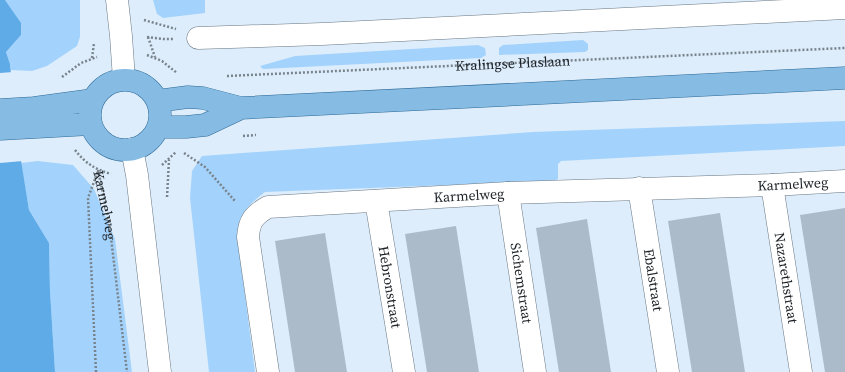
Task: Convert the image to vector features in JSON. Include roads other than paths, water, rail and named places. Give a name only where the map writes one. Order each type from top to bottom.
[{"type":"main road","points":[[157,100],[202,98],[241,108],[845,78]]},
{"type":"main road","points":[[124,79],[144,85],[152,92],[157,100],[160,114],[158,127],[148,141],[132,149],[123,150],[106,145],[97,136],[91,124],[90,116],[93,100],[98,92],[105,85],[124,79]]},
{"type":"main road","points":[[0,129],[93,100]]},
{"type":"main road","points":[[158,127],[205,125],[241,108]]},
{"type":"main road","points":[[0,110],[35,118],[91,124]]},
{"type":"street","points":[[117,0],[124,79]]},
{"type":"street","points":[[198,38],[338,33],[845,8]]},
{"type":"street","points":[[132,149],[137,175],[160,372]]},
{"type":"street","name":"Karmelweg","points":[[268,372],[248,237],[249,228],[254,216],[268,207],[508,193],[772,185],[845,181]]},
{"type":"street","name":"Nazarethstraat","points":[[772,185],[801,372]]},
{"type":"street","name":"Ebalstraat","points":[[639,188],[668,372]]},
{"type":"street","name":"Sichemstraat","points":[[508,193],[535,372]]},
{"type":"street","name":"Hebronstraat","points":[[376,201],[404,372]]}]
